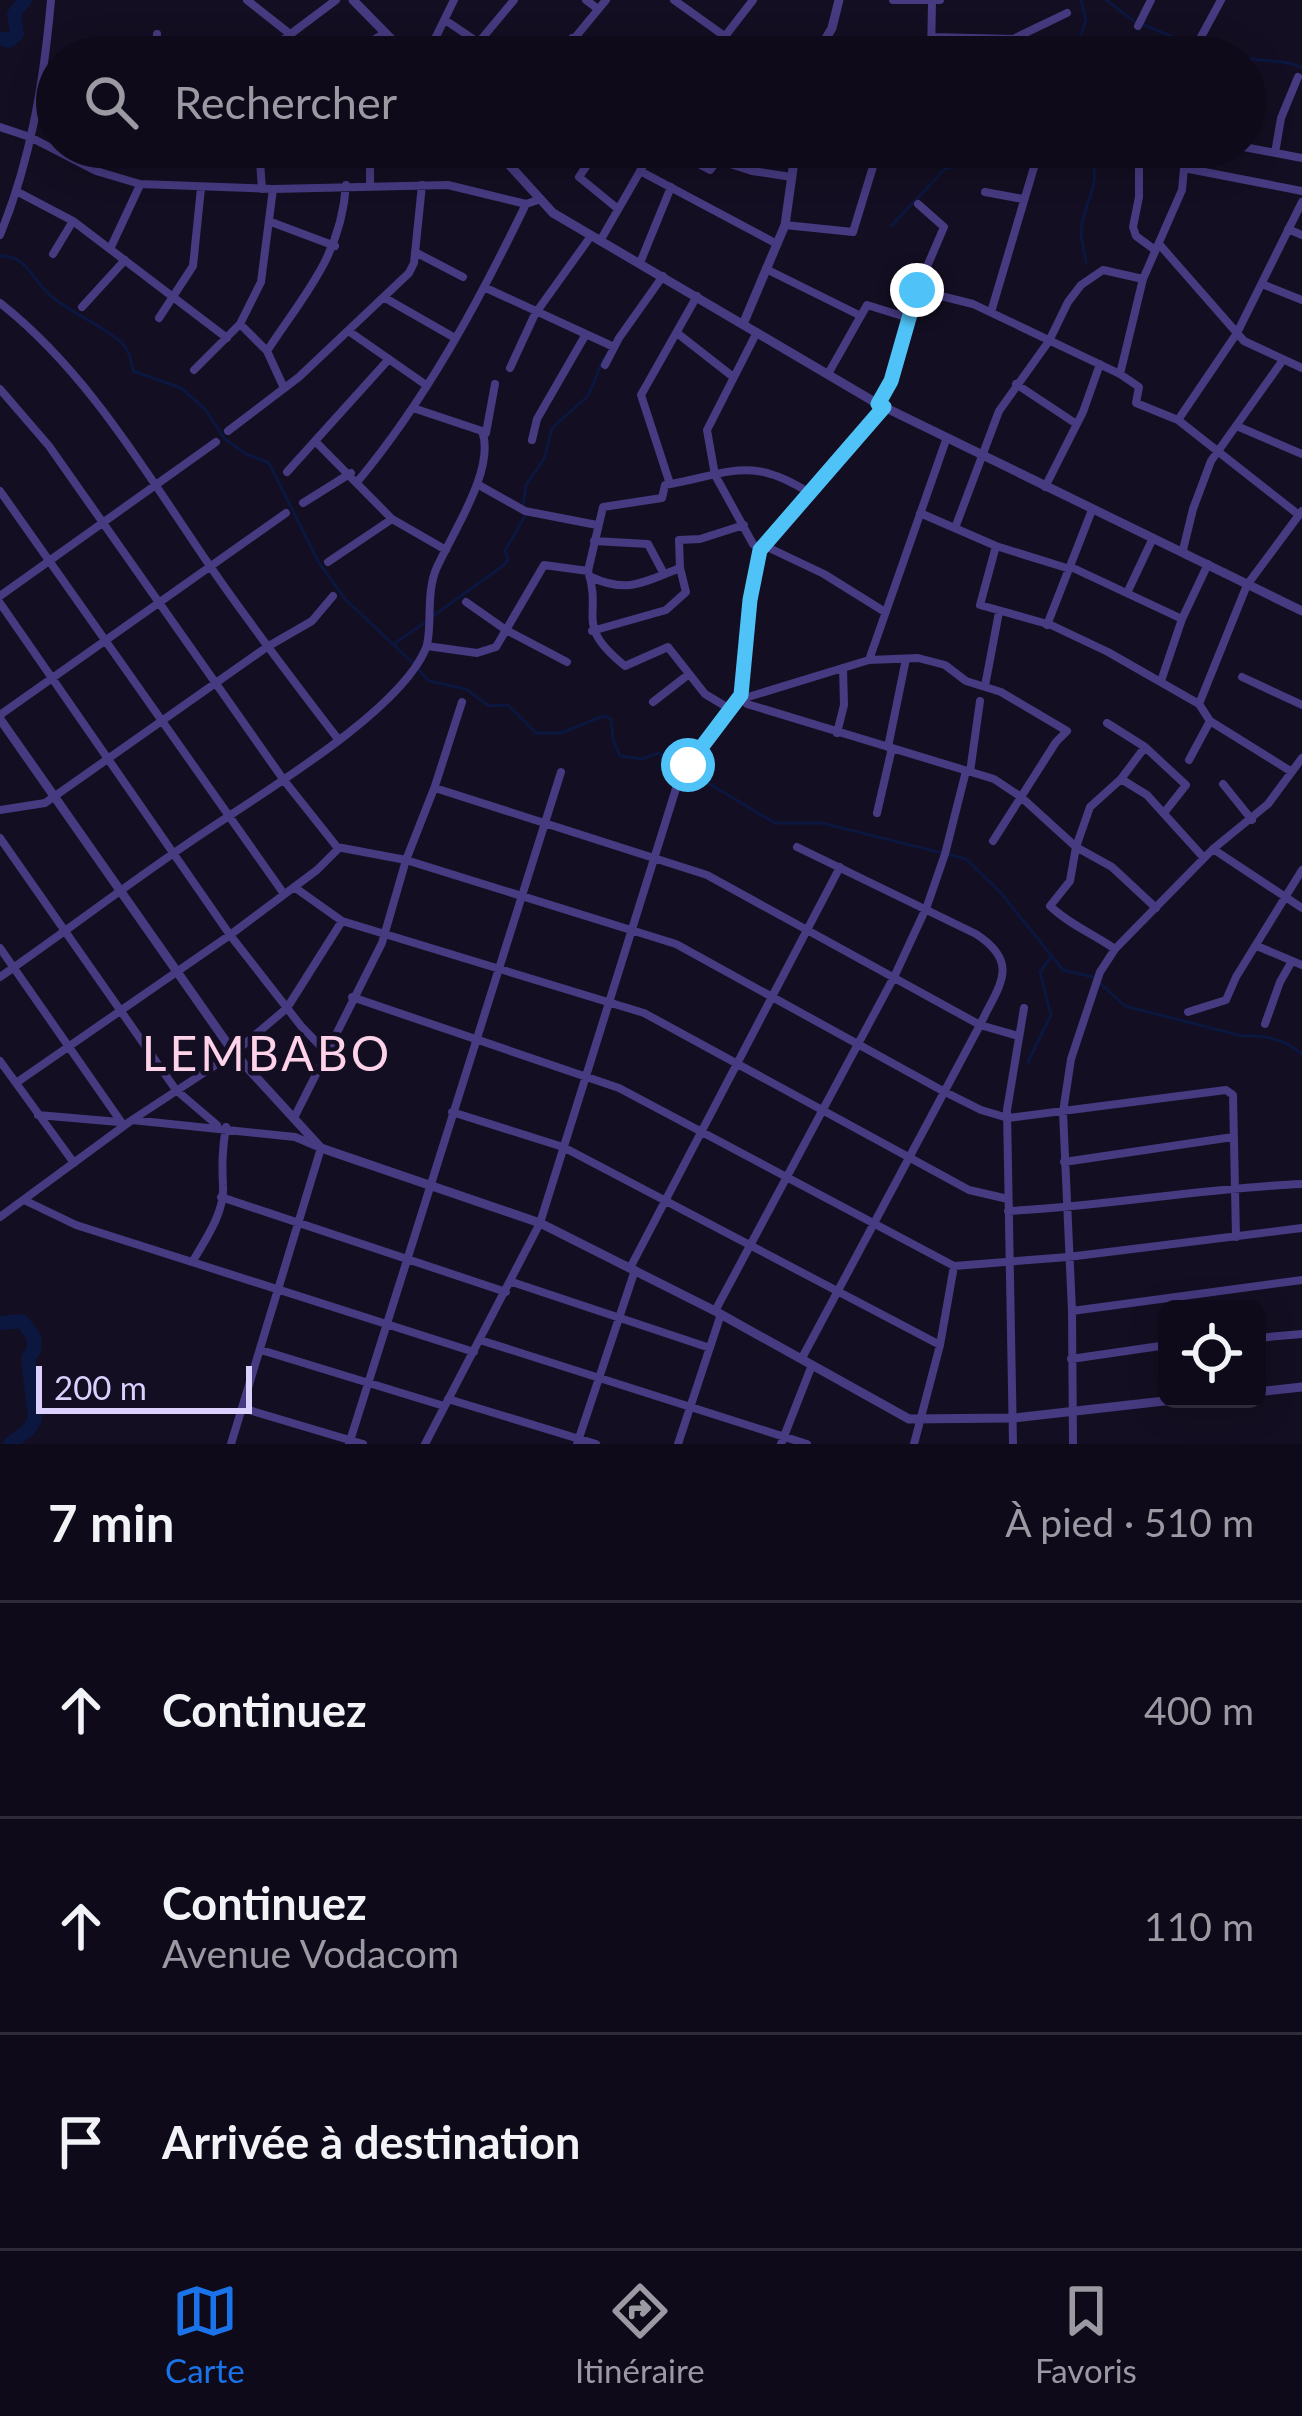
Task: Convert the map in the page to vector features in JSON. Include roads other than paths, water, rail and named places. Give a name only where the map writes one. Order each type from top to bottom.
[{"type":"street","points":[[48,36],[51,0]]},
{"type":"street","points":[[247,0],[286,36]]},
{"type":"street","points":[[288,36],[336,0]]},
{"type":"street","points":[[353,0],[365,4],[389,36]]},
{"type":"street","points":[[437,36],[454,0]]},
{"type":"street","points":[[484,36],[514,0]]},
{"type":"street","points":[[586,0],[598,9]]},
{"type":"street","points":[[574,36],[606,0]]},
{"type":"street","points":[[674,0],[723,35],[753,0]]},
{"type":"street","points":[[827,36],[839,0]]},
{"type":"street","points":[[893,0],[936,0],[933,36]]},
{"type":"street","points":[[1139,24],[1151,0]]},
{"type":"street","points":[[1202,36],[1221,0]]},
{"type":"street","points":[[1017,36],[1066,14]]},
{"type":"street","points":[[446,20],[470,36]]},
{"type":"street","points":[[381,36],[386,33]]},
{"type":"street","points":[[1275,153],[1281,118],[1298,77]]},
{"type":"street","points":[[0,235],[36,108]]},
{"type":"street","points":[[0,127],[36,140]]},
{"type":"street","points":[[1266,151],[1302,158]]},
{"type":"street","points":[[89,168],[140,184],[262,189],[448,185],[526,204],[541,199]]},
{"type":"street","points":[[260,168],[262,189]]},
{"type":"street","points":[[370,168],[370,185]]},
{"type":"street","points":[[512,168],[553,213],[881,406],[1302,611]]},
{"type":"street","points":[[585,168],[579,177],[618,209]]},
{"type":"street","points":[[510,368],[536,314],[618,209],[642,168]]},
{"type":"street","points":[[741,168],[794,177]]},
{"type":"street","points":[[743,322],[785,225],[795,168]]},
{"type":"street","points":[[785,225],[853,232],[873,168]]},
{"type":"street","points":[[991,312],[1033,168]]},
{"type":"street","points":[[1139,168],[1136,236],[1169,252],[1244,341],[1302,368]]},
{"type":"street","points":[[1120,374],[1143,280],[1182,190],[1184,168],[1302,191]]},
{"type":"street","points":[[640,171],[777,244]]},
{"type":"street","points":[[110,249],[140,184]]},
{"type":"street","points":[[267,351],[335,246],[344,221],[346,185]]},
{"type":"street","points":[[228,431],[350,332],[409,273],[416,252],[422,185]]},
{"type":"street","points":[[159,318],[193,266],[201,188]]},
{"type":"street","points":[[640,263],[671,188]]},
{"type":"street","points":[[194,370],[240,324],[261,282],[274,189]]},
{"type":"street","points":[[16,191],[73,221],[227,338]]},
{"type":"street","points":[[985,192],[1023,199]]},
{"type":"street","points":[[1178,420],[1237,333],[1302,202]]},
{"type":"street","points":[[303,503],[354,477],[413,408],[486,288],[526,204]]},
{"type":"street","points":[[424,1444],[540,1222],[686,768],[741,695],[750,600],[763,548],[881,406],[891,381],[917,290],[944,227],[918,204]]},
{"type":"street","points":[[53,254],[73,221]]},
{"type":"street","points":[[271,222],[335,246]]},
{"type":"street","points":[[1288,230],[1302,235]]},
{"type":"street","points":[[416,252],[463,277]]},
{"type":"street","points":[[82,307],[125,260]]},
{"type":"street","points":[[766,268],[861,316]]},
{"type":"street","points":[[955,528],[980,456],[1016,384],[1049,341],[1068,302],[1103,271],[1143,280]]},
{"type":"street","points":[[605,365],[663,276]]},
{"type":"street","points":[[1262,284],[1302,300]]},
{"type":"street","points":[[486,288],[614,347]]},
{"type":"street","points":[[917,290],[991,312],[1120,374],[1138,386],[1136,403],[1178,420],[1299,518],[1247,585],[1199,704]]},
{"type":"street","points":[[670,484],[641,395],[697,296]]},
{"type":"street","points":[[385,298],[455,338]]},
{"type":"street","points":[[0,303],[45,343],[106,416],[338,739]]},
{"type":"street","points":[[828,374],[867,305],[909,318]]},
{"type":"street","points":[[240,324],[267,351],[284,388]]},
{"type":"street","points":[[758,330],[707,425],[715,475],[753,544],[824,574],[885,612]]},
{"type":"street","points":[[350,332],[426,386]]},
{"type":"street","points":[[677,333],[733,376]]},
{"type":"street","points":[[532,440],[537,419],[586,334]]},
{"type":"street","points":[[287,472],[389,359]]},
{"type":"street","points":[[1183,550],[1211,461],[1283,360]]},
{"type":"street","points":[[1045,487],[1100,364]]},
{"type":"street","points":[[0,977],[284,779],[394,693],[427,646],[435,570],[477,484],[495,384]]},
{"type":"street","points":[[1016,384],[1075,422]]},
{"type":"street","points":[[0,389],[49,446],[331,842],[523,893],[676,944],[943,1091],[1007,1118],[1226,1090],[1233,1095],[1236,1237]]},
{"type":"street","points":[[413,408],[485,434]]},
{"type":"street","points":[[1239,427],[1302,454]]},
{"type":"street","points":[[868,660],[946,440]]},
{"type":"street","points":[[315,441],[392,518],[446,550]]},
{"type":"street","points":[[216,442],[0,600],[230,935],[327,1053]]},
{"type":"street","points":[[730,710],[705,694],[664,646],[625,667],[592,631],[590,574],[603,507],[662,498],[665,485],[756,468],[812,494]]},
{"type":"street","points":[[477,484],[524,511],[597,525]]},
{"type":"street","points":[[0,491],[284,894]]},
{"type":"street","points":[[1047,625],[1092,510]]},
{"type":"street","points":[[286,513],[0,717],[234,1053],[322,1148]]},
{"type":"street","points":[[920,513],[996,546],[1071,568],[1182,620]]},
{"type":"street","points":[[328,562],[392,518]]},
{"type":"street","points":[[592,631],[666,610],[686,592],[679,540],[700,539],[744,525]]},
{"type":"street","points":[[1127,593],[1154,538]]},
{"type":"street","points":[[594,541],[648,544],[664,574]]},
{"type":"street","points":[[996,546],[980,605],[1047,625],[1161,680],[1199,704],[1210,721],[1296,771]]},
{"type":"street","points":[[1161,680],[1208,564]]},
{"type":"street","points":[[427,646],[490,652],[544,565],[590,574],[615,588],[680,568]]},
{"type":"street","points":[[0,811],[54,798],[267,646],[312,621],[333,596]]},
{"type":"street","points":[[466,602],[506,630],[568,662]]},
{"type":"street","points":[[985,686],[999,612]]},
{"type":"street","points":[[741,695],[748,697],[868,660],[906,658],[945,665],[1067,731],[993,841]]},
{"type":"street","points":[[877,814],[906,658]]},
{"type":"street","points":[[837,733],[844,705],[843,668]]},
{"type":"street","points":[[653,702],[689,674]]},
{"type":"street","points":[[1242,677],[1302,705]]},
{"type":"street","points":[[741,695],[747,704],[994,778],[1021,796],[1076,847],[1112,867],[1156,908]]},
{"type":"street","points":[[678,1444],[718,1313],[927,906],[968,772],[980,701]]},
{"type":"street","points":[[294,1118],[386,932],[462,702]]},
{"type":"street","points":[[1189,760],[1210,721]]},
{"type":"street","points":[[1107,723],[1145,747],[1186,785],[1163,813]]},
{"type":"street","points":[[1115,949],[1072,926],[1050,906],[1070,881],[1090,807],[1121,779],[1145,747]]},
{"type":"street","points":[[1072,1444],[1072,1311],[1063,1112],[1071,1059],[1100,972],[1115,949],[1213,849],[1252,820],[1302,758]]},
{"type":"street","points":[[350,1442],[562,772]]},
{"type":"street","points":[[1121,779],[1147,795],[1204,858]]},
{"type":"street","points":[[1222,784],[1252,820]]},
{"type":"street","points":[[434,788],[707,875],[980,1025],[1018,1036]]},
{"type":"street","points":[[0,838],[176,1090],[222,1127]]},
{"type":"street","points":[[782,1440],[836,1290],[980,1025],[1003,976],[1004,962],[988,942],[927,906],[797,847]]},
{"type":"street","points":[[16,1083],[230,935],[340,848]]},
{"type":"street","points":[[1213,849],[1302,908]]},
{"type":"street","points":[[577,1441],[632,1269],[840,867]]},
{"type":"street","points":[[1188,1012],[1226,1000],[1302,870]]},
{"type":"street","points":[[294,887],[342,921],[644,1013],[982,1196],[1008,1198]]},
{"type":"street","points":[[0,1216],[126,1122],[234,1053],[287,1008],[342,921]]},
{"type":"street","points":[[1257,946],[1297,963],[1280,982],[1265,1024]]},
{"type":"street","points":[[0,948],[126,1122]]},
{"type":"street","points":[[352,998],[587,1076],[702,1130],[954,1266],[1302,1228]]},
{"type":"street","points":[[1013,1444],[1007,1118],[1024,1008]]},
{"type":"street","points":[[0,1061],[74,1163]]},
{"type":"street","points":[[452,1112],[563,1147],[940,1345]]},
{"type":"street","points":[[36,1115],[222,1127],[295,1137],[540,1222],[909,1419],[1012,1418],[1158,1401]]},
{"type":"street","points":[[193,1262],[214,1222],[224,1184],[219,1174],[222,1127]]},
{"type":"street","points":[[1064,1162],[1233,1137]]},
{"type":"street","points":[[231,1444],[322,1148]]},
{"type":"street","points":[[1008,1210],[1066,1208],[1236,1186],[1302,1184]]},
{"type":"street","points":[[221,1197],[506,1292]]},
{"type":"street","points":[[24,1201],[76,1225],[474,1352]]},
{"type":"street","points":[[914,1444],[940,1345],[954,1266]]},
{"type":"street","points":[[1072,1311],[1302,1280]]},
{"type":"street","points":[[512,1282],[710,1348]]},
{"type":"street","points":[[1266,1337],[1302,1334]]},
{"type":"street","points":[[480,1340],[691,1405],[782,1440],[807,1444]]},
{"type":"street","points":[[1071,1359],[1158,1347]]},
{"type":"street","points":[[261,1350],[596,1444]]},
{"type":"street","points":[[1266,1391],[1302,1387]]},
{"type":"street","points":[[242,1408],[363,1444]]},
{"type":"waterway","points":[[0,38],[9,41],[17,34],[14,14],[25,0]]},
{"type":"waterway","points":[[1081,0],[1086,20],[1081,36]]},
{"type":"waterway","points":[[1106,0],[1134,21]]},
{"type":"waterway","points":[[1144,25],[1171,36]]},
{"type":"waterway","points":[[1266,60],[1302,68]]},
{"type":"waterway","points":[[891,226],[949,168]]},
{"type":"waterway","points":[[1086,262],[1081,232],[1093,168]]},
{"type":"waterway","points":[[0,256],[23,264],[51,296],[123,344],[133,371],[181,388],[204,408],[225,439],[269,463],[319,563],[346,600],[413,663]]},
{"type":"waterway","points":[[523,506],[526,485],[544,459],[552,428],[588,396],[604,358]]},
{"type":"waterway","points":[[433,616],[504,565],[508,560],[505,551],[525,516]]},
{"type":"waterway","points":[[395,643],[426,622]]},
{"type":"waterway","points":[[419,670],[429,681],[466,689],[489,706],[508,705],[536,733],[561,733],[603,716],[611,719],[620,756],[642,759],[658,753],[775,823],[822,823],[966,859],[1000,892],[1063,970],[1093,977]]},
{"type":"waterway","points":[[1028,1062],[1051,1015],[1040,972],[1052,956]]},
{"type":"waterway","points":[[1100,983],[1125,1006],[1242,1036],[1274,1039],[1302,1054]]},
{"type":"waterway","points":[[0,1323],[22,1321],[34,1337],[28,1358],[35,1419],[10,1444]]},
{"type":"district","name":"LEMBABO","points":[[267,1052]]}]
